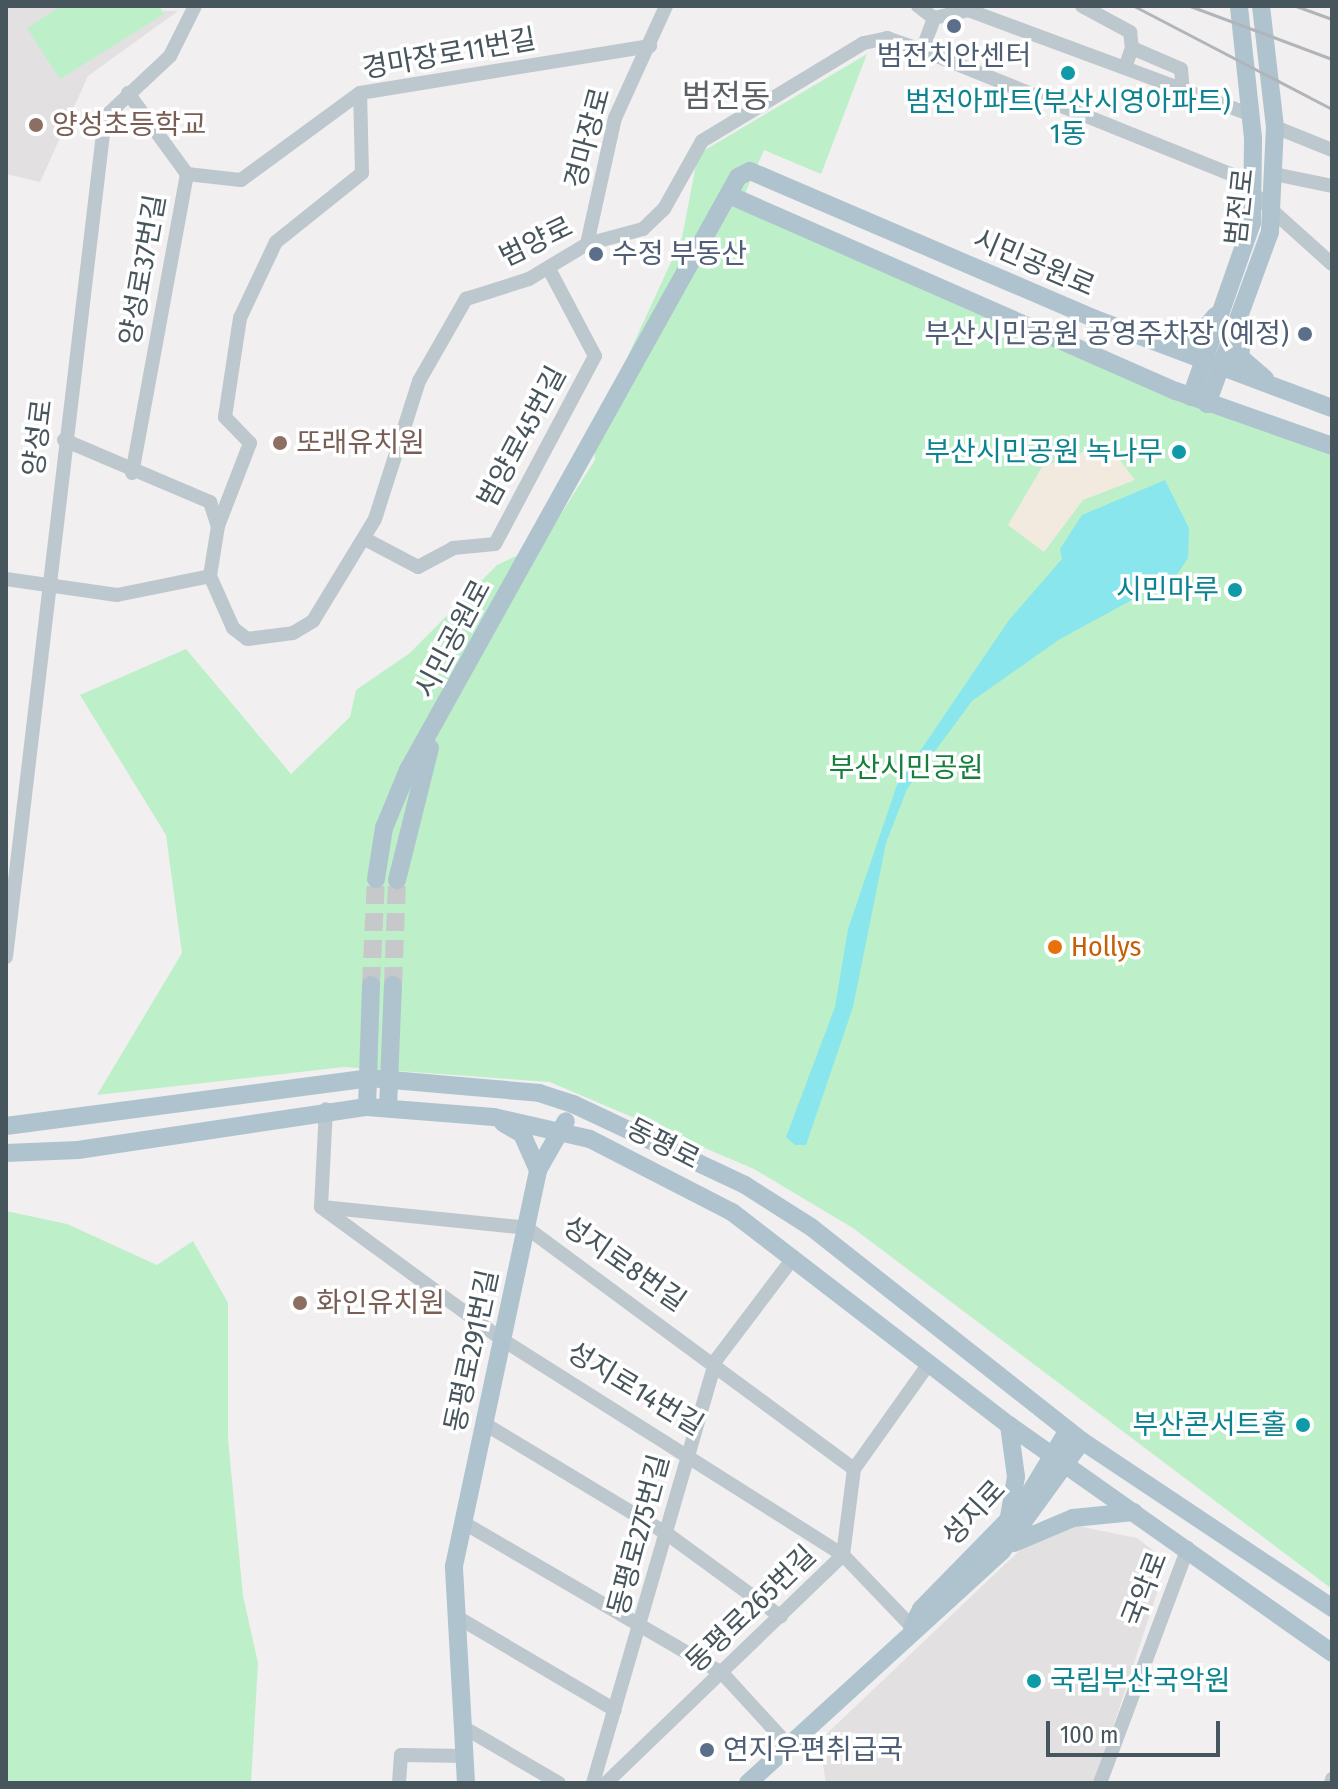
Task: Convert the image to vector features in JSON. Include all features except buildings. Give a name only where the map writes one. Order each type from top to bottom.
[{"type":"main road","name":"범전로","points":[[1236,307],[1247,255],[1254,191],[1239,6]]},
{"type":"main road","name":"범전로","points":[[1199,401],[1236,307],[1263,261],[1274,174],[1275,127],[1261,6]]},
{"type":"main road","name":"시민공원로","points":[[376,879],[390,813],[729,195],[750,171],[1149,341],[1332,408]]},
{"type":"main road","points":[[729,195],[1199,401],[1332,446]]},
{"type":"main road","points":[[1149,341],[1196,339],[1236,307]]},
{"type":"main road","points":[[1236,307],[1240,357],[1280,390]]},
{"type":"main road","name":"시민공원로","points":[[397,880],[435,731]]},
{"type":"main road","points":[[367,1107],[371,985]]},
{"type":"main road","points":[[388,1108],[393,985]]},
{"type":"main road","name":"동평로","points":[[6,1126],[369,1078],[539,1093],[573,1104],[791,1213],[1105,1458],[1189,1517]]},
{"type":"main road","name":"동평로291번길","points":[[466,1783],[454,1566],[538,1170],[573,1104]]},
{"type":"main road","name":"동평로","points":[[6,1153],[78,1150],[326,1109],[367,1107],[494,1117],[562,1129],[732,1212],[1009,1425],[1188,1548]]},
{"type":"main road","points":[[494,1117],[522,1134],[538,1170]]},
{"type":"main road","points":[[1008,1520],[1016,1477],[1009,1425]]},
{"type":"main road","name":"성지로","points":[[1002,1551],[1075,1435]]},
{"type":"main road","name":"성지로","points":[[912,1627],[1060,1461]]},
{"type":"main road","name":"성지로","points":[[748,1783],[912,1627],[1002,1551],[1036,1528],[1073,1518],[1135,1512]]},
{"type":"main road","points":[[1189,1517],[1332,1608]]},
{"type":"main road","points":[[1189,1517],[1332,1622]]},
{"type":"main road","points":[[1188,1548],[1265,1588],[1332,1637]]},
{"type":"main road","points":[[1188,1548],[1332,1653]]},
{"type":"street","name":"양성로","points":[[6,957],[46,586],[105,117],[170,56],[195,6]]},
{"type":"street","name":"경마장로","points":[[587,244],[615,118],[666,6]]},
{"type":"street","points":[[918,6],[934,18]]},
{"type":"street","points":[[1082,6],[1130,32],[1132,48],[1125,68]]},
{"type":"street","points":[[934,18],[968,10],[1246,113]]},
{"type":"street","points":[[922,50],[934,18]]},
{"type":"street","name":"범양로","points":[[210,576],[233,628],[247,639],[270,639],[313,621],[365,539],[419,381],[461,306],[549,269],[587,244],[643,229],[664,209],[702,141],[864,43],[887,38],[922,50],[1233,175],[1254,191],[1270,211]]},
{"type":"street","name":"경마장로11번길","points":[[187,174],[241,180],[360,93],[650,46]]},
{"type":"street","points":[[1132,48],[1181,69],[1183,90]]},
{"type":"street","name":"양성로37번길","points":[[128,93],[187,174],[132,473]]},
{"type":"street","points":[[6,579],[117,595],[210,576],[218,526],[250,443],[225,417],[225,389],[256,273],[300,218],[362,173],[360,93]]},
{"type":"street","points":[[1275,127],[1332,150]]},
{"type":"street","points":[[1274,174],[1332,186]]},
{"type":"street","points":[[1270,211],[1332,264]]},
{"type":"street","name":"범양로45번길","points":[[365,539],[406,561],[430,565],[453,548],[495,544],[595,356],[549,269]]},
{"type":"street","points":[[64,440],[132,473],[198,491],[218,526]]},
{"type":"street","points":[[321,1207],[326,1109]]},
{"type":"street","name":"성지로8번길","points":[[321,1207],[527,1228],[716,1360],[854,1469]]},
{"type":"street","name":"성지로14번길","points":[[321,1207],[503,1340],[689,1451],[843,1555],[912,1627]]},
{"type":"street","name":"동평로275번길","points":[[593,1783],[716,1360],[794,1257]]},
{"type":"street","name":"동평로265번길","points":[[606,1783],[723,1674],[843,1555],[854,1469],[930,1362]]},
{"type":"street","points":[[485,1424],[666,1533],[781,1617]]},
{"type":"street","points":[[464,1523],[642,1621],[723,1674],[788,1745]]},
{"type":"street","name":"국악로","points":[[1100,1783],[1188,1548]]},
{"type":"street","points":[[457,1617],[615,1710]]},
{"type":"street","points":[[463,1727],[559,1783]]},
{"type":"street","points":[[399,1783],[401,1755],[465,1756]]},
{"type":"shaded area","name":"양성초등학교","points":[[6,6],[178,11],[88,76],[40,182],[6,174]]},
{"type":"shaded area","points":[[1073,1525],[1137,1538],[1160,1556],[1163,1574],[1095,1783],[826,1783],[819,1741],[1036,1535]]},
{"type":"green space","points":[[61,6],[159,6],[164,14],[60,79],[27,28]]},
{"type":"green space","name":"부산시민공원","points":[[867,54],[821,174],[764,150],[739,207],[1160,394],[1332,455],[1332,1589],[853,1228],[754,1169],[550,1082],[344,1067],[97,1095],[182,953],[166,835],[80,695],[186,649],[291,774],[350,717],[356,690],[410,653],[497,565],[542,544],[595,460],[593,432],[682,238],[698,154]]},
{"type":"green space","points":[[6,1211],[67,1224],[157,1265],[193,1241],[228,1303],[228,1439],[243,1596],[258,1663],[251,1783],[6,1783]]},
{"type":"sand","points":[[1107,443],[1135,480],[1083,500],[1044,552],[1008,525],[1042,467]]},
{"type":"water","points":[[1165,480],[1189,528],[1188,558],[1176,576],[1060,639],[972,701],[907,789],[886,843],[853,1007],[806,1145],[795,1145],[786,1137],[835,1007],[848,929],[897,785],[1009,620],[1062,559],[1060,549],[1082,515]]},
{"type":"tunnel","points":[[371,985],[376,879]]},
{"type":"tunnel","points":[[393,985],[397,880]]},
{"type":"railway","points":[[1134,6],[1332,109]]},
{"type":"railway","points":[[1190,6],[1332,59]]},
{"type":"railway","points":[[1296,6],[1332,19]]},
{"type":"place","name":"범전치안센터","points":[[954,26]]},
{"type":"place","name":"범전아파트(부산시영아파트) 1동","points":[[1068,73]]},
{"type":"place","name":"양성초등학교","points":[[36,125]]},
{"type":"place","name":"수정 부동산","points":[[596,254]]},
{"type":"place","name":"부산시민공원 공영주차장 (예정)","points":[[1305,334]]},
{"type":"place","name":"또래유치원","points":[[280,443]]},
{"type":"place","name":"부산시민공원 녹나무","points":[[1179,452]]},
{"type":"place","name":"시민마루","points":[[1235,590]]},
{"type":"place","name":"Hollys","points":[[1055,947]]},
{"type":"place","name":"화인유치원","points":[[300,1303]]},
{"type":"place","name":"부산콘서트홀","points":[[1303,1425]]},
{"type":"place","name":"국립부산국악원","points":[[1034,1681]]},
{"type":"place","name":"연지우편취급국","points":[[707,1750]]},
{"type":"district","name":"범전동","points":[[726,96]]}]
